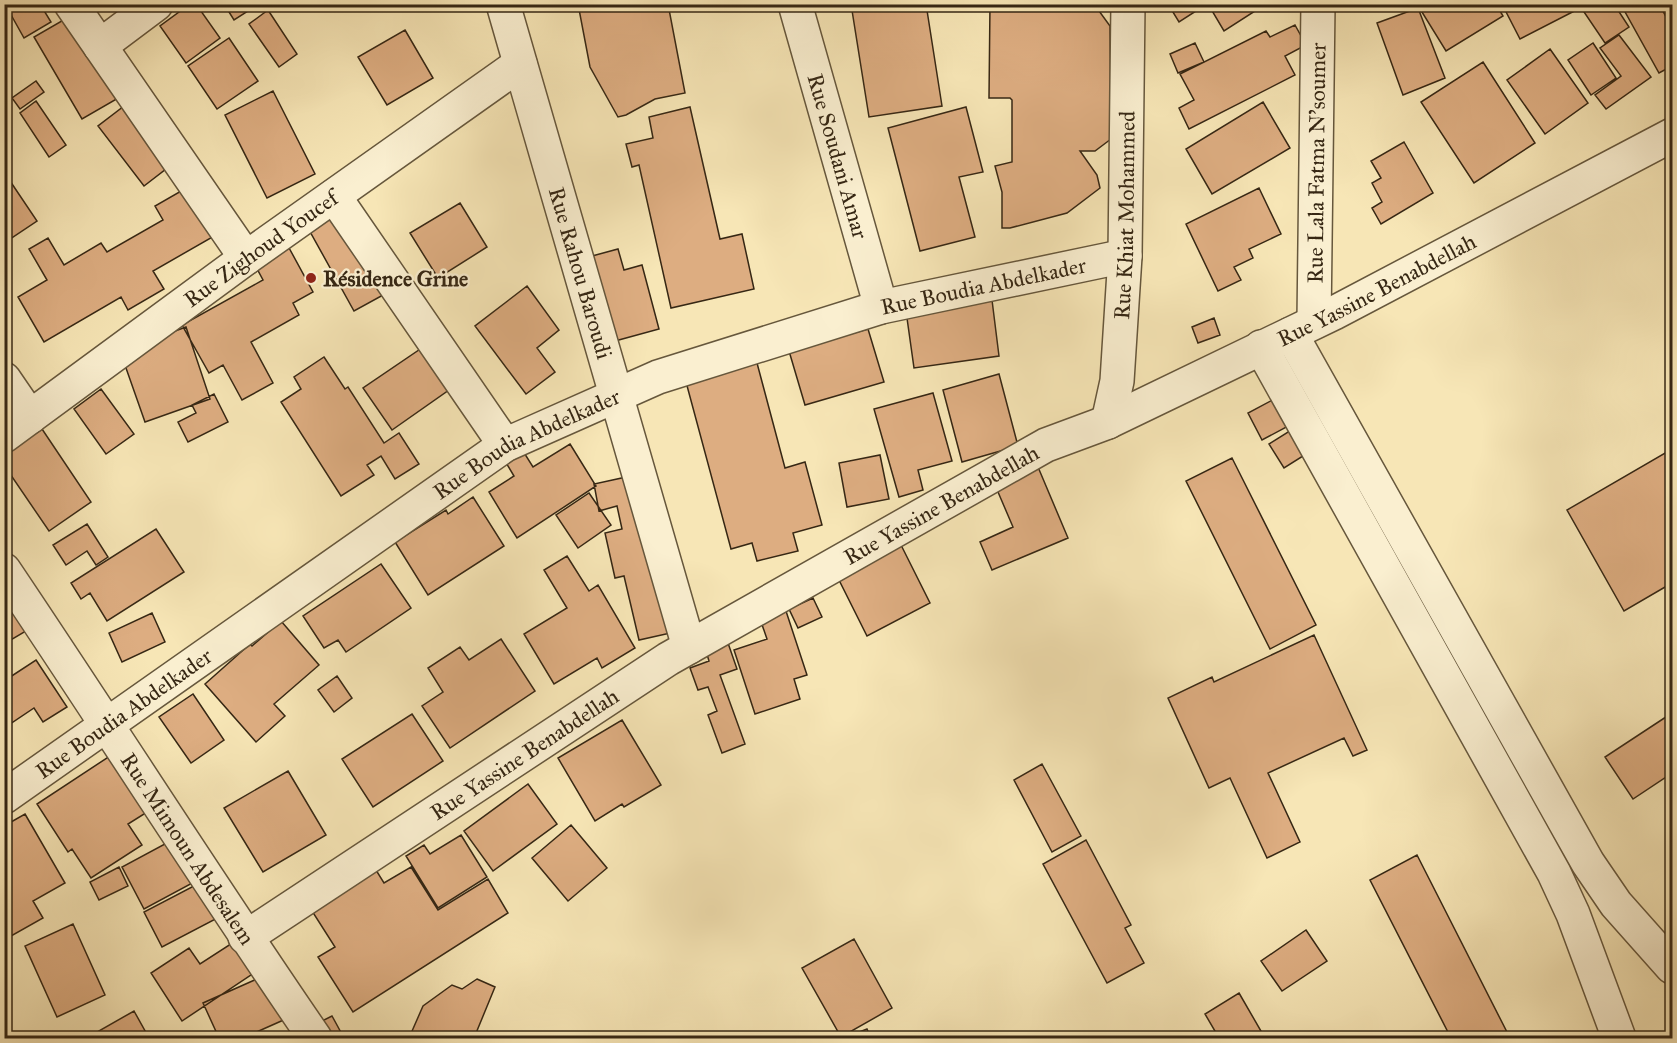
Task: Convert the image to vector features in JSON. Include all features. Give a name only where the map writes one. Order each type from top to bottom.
[{"type":"street","points":[[71,4],[246,258]]},
{"type":"street","points":[[100,46],[156,4]]},
{"type":"street","name":"Rue Rahou Baroudi","points":[[503,4],[689,647]]},
{"type":"street","name":"Rue Soudani Amar","points":[[795,4],[881,307]]},
{"type":"street","name":"Rue Lala Fatma N'soumer","points":[[1302,328],[1318,4]]},
{"type":"street","name":"Rue Khiat Mohammed","points":[[1108,422],[1117,381],[1125,256],[1122,13]]},
{"type":"street","name":"Rue Zighoud Youcef","points":[[17,427],[246,258],[520,64]]},
{"type":"street","name":"Rue Yassine Benabdellah","points":[[245,937],[668,659],[1046,445],[1108,422],[1302,328],[1672,135]]},
{"type":"street","points":[[334,196],[505,446]]},
{"type":"street","name":"Rue Boudia Abdelkader","points":[[4,797],[505,446],[658,376],[881,307],[1125,256]]},
{"type":"street","points":[[1302,328],[1588,863],[1616,904],[1672,967]]},
{"type":"street","points":[[1261,347],[1554,873],[1573,914],[1618,1038]]},
{"type":"street","points":[[4,379],[17,427]]},
{"type":"street","name":"Rue Mimoun Abdesalem","points":[[4,570],[108,724],[245,937],[315,1038]]},
{"type":"building","points":[[5,4],[51,4],[43,9],[51,22],[24,38]]},
{"type":"building","points":[[190,4],[196,4],[220,38],[186,63],[160,26]]},
{"type":"building","points":[[224,4],[259,4],[234,20]]},
{"type":"building","points":[[578,4],[668,4],[685,93],[655,99],[618,117],[590,67]]},
{"type":"building","points":[[851,4],[926,4],[942,106],[869,117]]},
{"type":"building","points":[[990,4],[1094,4],[1110,26],[1111,139],[1095,151],[1080,151],[1097,175],[1100,188],[1067,213],[1010,228],[1002,228],[1002,192],[995,166],[1012,162],[1012,100],[1010,98],[989,98]]},
{"type":"building","points":[[1168,4],[1207,4],[1179,22]]},
{"type":"building","points":[[1208,4],[1266,4],[1224,31]]},
{"type":"building","points":[[1417,4],[1496,4],[1503,16],[1446,51]]},
{"type":"building","points":[[1502,4],[1588,4],[1520,39]]},
{"type":"building","points":[[1590,4],[1614,4],[1629,27],[1605,43],[1582,9]]},
{"type":"building","points":[[1634,4],[1659,4],[1672,28],[1672,66],[1659,73],[1624,10]]},
{"type":"building","points":[[1418,8],[1445,78],[1403,95],[1377,23]]},
{"type":"building","points":[[268,10],[297,54],[279,67],[249,24]]},
{"type":"building","points":[[79,11],[127,93],[82,119],[34,37]]},
{"type":"building","points":[[1295,25],[1306,45],[1285,56],[1295,75],[1189,129],[1179,108],[1194,100],[1180,74],[1266,31],[1270,37]]},
{"type":"building","points":[[405,30],[433,78],[387,105],[358,57]]},
{"type":"building","points":[[1619,35],[1651,77],[1606,109],[1595,95],[1621,76],[1600,48]]},
{"type":"building","points":[[229,38],[258,81],[217,109],[188,66]]},
{"type":"building","points":[[1195,43],[1204,62],[1178,73],[1170,54]]},
{"type":"building","points":[[1593,43],[1616,78],[1591,95],[1568,60]]},
{"type":"building","points":[[1550,49],[1588,103],[1545,134],[1507,80]]},
{"type":"building","points":[[1483,62],[1535,143],[1474,183],[1421,102]]},
{"type":"building","points":[[36,81],[44,92],[20,109],[12,98]]},
{"type":"building","points":[[273,91],[315,174],[267,198],[225,115]]},
{"type":"building","points":[[36,101],[66,145],[49,157],[20,113]]},
{"type":"building","points":[[1263,102],[1290,148],[1212,194],[1186,149]]},
{"type":"building","points":[[128,103],[175,162],[144,186],[98,126]]},
{"type":"building","points":[[690,107],[720,239],[742,234],[754,289],[671,308],[639,165],[632,167],[626,144],[653,138],[649,117]]},
{"type":"building","points":[[966,107],[983,172],[959,177],[975,237],[920,251],[888,128]]},
{"type":"building","points":[[1404,142],[1433,193],[1381,224],[1372,208],[1382,202],[1372,183],[1381,178],[1371,161]]},
{"type":"building","points":[[4,172],[37,221],[4,243]]},
{"type":"building","points":[[195,183],[223,231],[153,271],[164,289],[128,310],[121,297],[44,342],[18,297],[47,280],[29,249],[48,238],[64,265],[101,243],[107,252],[163,220],[155,206]]},
{"type":"building","points":[[1259,188],[1281,234],[1249,249],[1253,258],[1234,267],[1241,280],[1218,291],[1186,224]]},
{"type":"building","points":[[460,203],[487,247],[438,278],[410,233]]},
{"type":"building","points":[[341,210],[405,283],[354,311],[308,228]]},
{"type":"building","points":[[288,246],[313,292],[293,303],[299,315],[251,342],[273,383],[242,400],[223,365],[209,373],[182,325],[263,280],[255,265]]},
{"type":"building","points":[[618,249],[624,270],[642,265],[659,329],[604,344],[581,259]]},
{"type":"building","points":[[527,286],[559,330],[537,348],[555,372],[526,394],[475,326]]},
{"type":"building","points":[[992,300],[999,356],[914,368],[906,311]]},
{"type":"building","points":[[1214,318],[1220,335],[1198,343],[1192,327]]},
{"type":"building","points":[[186,327],[210,399],[145,422],[120,351]]},
{"type":"building","points":[[868,329],[884,382],[805,405],[789,351]]},
{"type":"building","points":[[438,337],[466,378],[392,430],[363,388]]},
{"type":"building","points":[[324,357],[345,389],[348,387],[384,443],[399,433],[419,464],[395,479],[381,456],[367,465],[374,475],[341,496],[281,402],[301,389],[294,377]]},
{"type":"building","points":[[757,363],[785,468],[805,462],[822,525],[793,533],[798,551],[757,561],[752,543],[731,549],[686,382]]},
{"type":"building","points":[[999,374],[1018,446],[962,462],[943,390]]},
{"type":"building","points":[[101,389],[134,434],[106,454],[74,409]]},
{"type":"building","points":[[933,393],[952,461],[918,470],[923,490],[899,497],[874,409]]},
{"type":"building","points":[[214,394],[228,422],[188,442],[178,422],[196,413],[192,405]]},
{"type":"building","points":[[1280,396],[1294,423],[1262,440],[1248,413]]},
{"type":"building","points":[[40,426],[91,502],[49,531],[4,465],[4,450]]},
{"type":"building","points":[[1296,427],[1311,451],[1284,468],[1269,444]]},
{"type":"building","points":[[570,444],[596,486],[517,538],[489,492],[514,476],[505,461],[523,451],[533,467]]},
{"type":"building","points":[[1672,449],[1672,583],[1624,611],[1567,510]]},
{"type":"building","points":[[880,455],[889,499],[847,507],[839,463]]},
{"type":"building","points":[[1232,458],[1316,625],[1270,649],[1186,481]]},
{"type":"building","points":[[1038,467],[1068,538],[992,570],[980,542],[1013,527],[995,485]]},
{"type":"building","points":[[631,476],[675,632],[639,640],[624,576],[615,578],[605,533],[622,529],[617,506],[599,511],[594,484]]},
{"type":"building","points":[[589,493],[611,525],[578,548],[556,515]]},
{"type":"building","points":[[473,497],[504,546],[428,595],[395,542],[446,510],[448,514]]},
{"type":"building","points":[[87,524],[108,557],[96,565],[87,551],[66,565],[53,545]]},
{"type":"building","points":[[156,529],[184,572],[107,621],[90,593],[81,599],[71,583]]},
{"type":"building","points":[[900,543],[930,603],[867,636],[837,576]]},
{"type":"building","points":[[567,556],[589,591],[598,585],[635,648],[602,668],[597,658],[554,684],[524,634],[567,608],[544,570]]},
{"type":"building","points":[[381,564],[411,608],[346,652],[338,640],[324,648],[303,616]]},
{"type":"building","points":[[4,587],[43,621],[4,644]]},
{"type":"building","points":[[813,598],[822,617],[798,628],[789,609]]},
{"type":"building","points":[[784,605],[807,675],[794,679],[800,699],[755,714],[734,650],[767,639],[758,613]]},
{"type":"building","points":[[152,613],[165,642],[122,662],[109,633]]},
{"type":"building","points":[[281,621],[319,665],[274,704],[285,716],[256,742],[205,684],[250,644],[252,646]]},
{"type":"building","points":[[1314,635],[1367,750],[1353,756],[1344,738],[1268,773],[1300,842],[1267,858],[1230,778],[1209,788],[1168,698],[1212,677],[1214,682]]},
{"type":"building","points":[[501,639],[535,691],[450,748],[422,706],[443,692],[428,668],[460,647],[469,660]]},
{"type":"building","points":[[728,643],[737,669],[720,675],[745,744],[722,753],[708,715],[717,711],[708,687],[698,690],[690,668],[709,661],[706,651]]},
{"type":"building","points":[[36,660],[67,707],[43,722],[34,708],[4,728],[4,681]]},
{"type":"building","points":[[337,676],[352,698],[334,712],[318,690]]},
{"type":"building","points":[[193,694],[224,740],[191,763],[159,717]]},
{"type":"building","points":[[1672,713],[1672,773],[1633,799],[1605,757]]},
{"type":"building","points":[[412,714],[443,761],[373,807],[342,759]]},
{"type":"building","points":[[622,720],[661,785],[624,807],[622,804],[595,821],[558,758]]},
{"type":"building","points":[[116,752],[152,809],[128,824],[142,845],[91,878],[72,849],[68,852],[37,804]]},
{"type":"building","points":[[1042,764],[1081,836],[1052,852],[1014,780]]},
{"type":"building","points":[[288,771],[326,835],[263,872],[224,808]]},
{"type":"building","points":[[528,784],[557,824],[493,871],[464,831]]},
{"type":"building","points":[[25,814],[65,883],[33,901],[43,918],[4,940],[4,826]]},
{"type":"building","points":[[571,825],[607,868],[568,901],[532,858]]},
{"type":"building","points":[[461,835],[487,877],[438,908],[406,856],[424,845],[430,854]]},
{"type":"building","points":[[176,838],[198,880],[144,909],[122,867]]},
{"type":"building","points":[[1086,840],[1131,925],[1125,928],[1144,963],[1107,983],[1043,864]]},
{"type":"building","points":[[1417,855],[1510,1038],[1451,1038],[1370,880]]},
{"type":"building","points":[[119,867],[128,886],[99,900],[90,882]]},
{"type":"building","points":[[411,867],[438,910],[488,879],[508,913],[353,1012],[318,957],[335,947],[312,911],[376,870],[384,883]]},
{"type":"building","points":[[211,877],[229,912],[162,947],[144,912]]},
{"type":"building","points":[[73,924],[105,995],[57,1017],[25,946]]},
{"type":"building","points":[[1306,930],[1327,961],[1282,991],[1261,961]]},
{"type":"building","points":[[240,938],[260,969],[182,1021],[151,973],[189,948],[200,964]]},
{"type":"building","points":[[854,939],[892,1008],[841,1037],[802,968]]},
{"type":"building","points":[[268,974],[288,1018],[243,1038],[219,1038],[203,1003]]},
{"type":"building","points":[[477,979],[495,987],[474,1038],[409,1038],[423,1006],[452,985],[462,989]]},
{"type":"building","points":[[1239,993],[1265,1038],[1219,1038],[1205,1014]]},
{"type":"building","points":[[134,1011],[149,1038],[91,1038],[90,1036]]},
{"type":"building","points":[[332,1016],[344,1038],[288,1038]]},
{"type":"building","points":[[867,1029],[871,1038],[844,1038]]},
{"type":"place","name":"Résidence Grine","points":[[311,278]]}]
